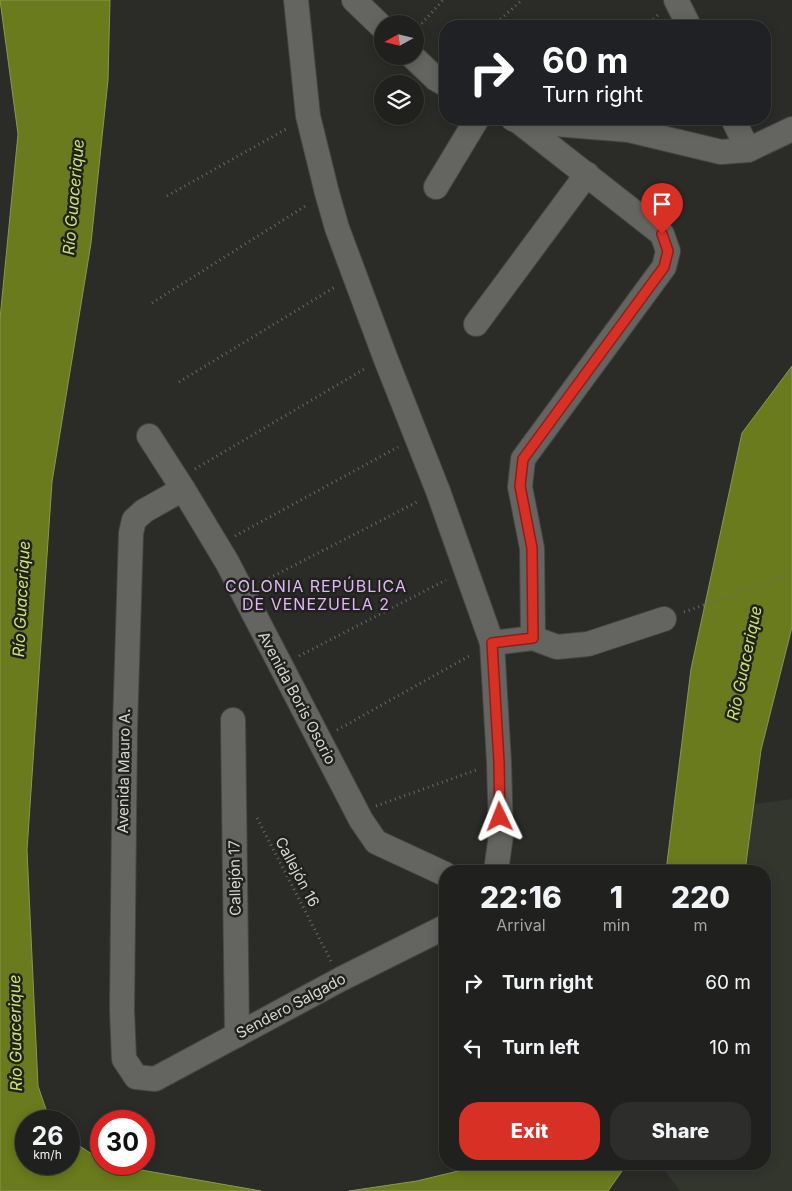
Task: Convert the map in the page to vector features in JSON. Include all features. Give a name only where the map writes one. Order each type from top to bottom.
[{"type":"street","points":[[296,0],[308,116],[337,228],[438,491],[492,643],[501,835],[497,865]]},
{"type":"street","points":[[354,0],[374,19]]},
{"type":"street","points":[[676,0],[686,20]]},
{"type":"street","points":[[421,65],[439,81]]},
{"type":"street","points":[[436,187],[473,125]]},
{"type":"street","points":[[523,125],[662,234],[668,251],[664,267],[523,459],[520,486],[532,548],[533,638]]},
{"type":"street","points":[[572,125],[628,130],[721,152],[748,150],[792,129]]},
{"type":"street","points":[[736,125],[748,150]]},
{"type":"street","points":[[476,324],[587,174]]},
{"type":"street","name":"Avenida Boris Osorio","points":[[149,436],[217,546],[361,820],[376,842],[439,871]]},
{"type":"street","name":"Avenida Mauro A.","points":[[136,1077],[124,1059],[122,1010],[125,728],[131,533],[134,520],[144,510],[180,484]]},
{"type":"street","points":[[492,643],[533,638],[557,647],[588,644],[664,619]]},
{"type":"street","name":"Callejón 17","points":[[233,720],[237,1035]]},
{"type":"street","name":"Sendero Salgado","points":[[136,1077],[155,1079],[439,930]]},
{"type":"path","points":[[424,21],[444,0]]},
{"type":"path","points":[[500,20],[522,0]]},
{"type":"path","points":[[167,196],[308,116]]},
{"type":"path","points":[[152,303],[327,193]]},
{"type":"path","points":[[179,382],[355,275]]},
{"type":"path","points":[[180,484],[385,357]]},
{"type":"path","points":[[217,546],[417,437]]},
{"type":"path","points":[[242,592],[438,491]]},
{"type":"path","points":[[280,666],[466,570]]},
{"type":"path","points":[[664,619],[792,574]]},
{"type":"path","points":[[319,740],[492,643]]},
{"type":"path","points":[[357,813],[499,762]]},
{"type":"path","name":"Callejón 16","points":[[256,818],[341,980]]},
{"type":"shaded area","points":[[792,799],[792,1191],[680,1191],[664,1170],[771,1170],[771,865],[746,865],[754,804]]},
{"type":"water","name":"Río Guacerique","points":[[0,0],[110,0],[108,80],[91,243],[52,482],[27,850],[38,1086],[46,1110],[15,1110],[15,1175],[80,1175],[80,1146],[90,1153],[90,1175],[155,1175],[155,1172],[261,1191],[0,1191],[0,319],[18,134]]},
{"type":"water","name":"Río Guacerique","points":[[792,366],[792,627],[761,750],[746,865],[667,865],[691,669],[742,433]]},
{"type":"water","points":[[462,1170],[623,1170],[608,1191],[349,1191],[417,1181]]},
{"type":"district","name":"COLONIA REPÚBLICA DE VENEZUELA 2","points":[[316,595]]},
{"type":"route","points":[[500,817],[499,762],[492,643],[533,638],[532,548],[520,486],[523,459],[664,267],[668,251],[662,234]]}]
